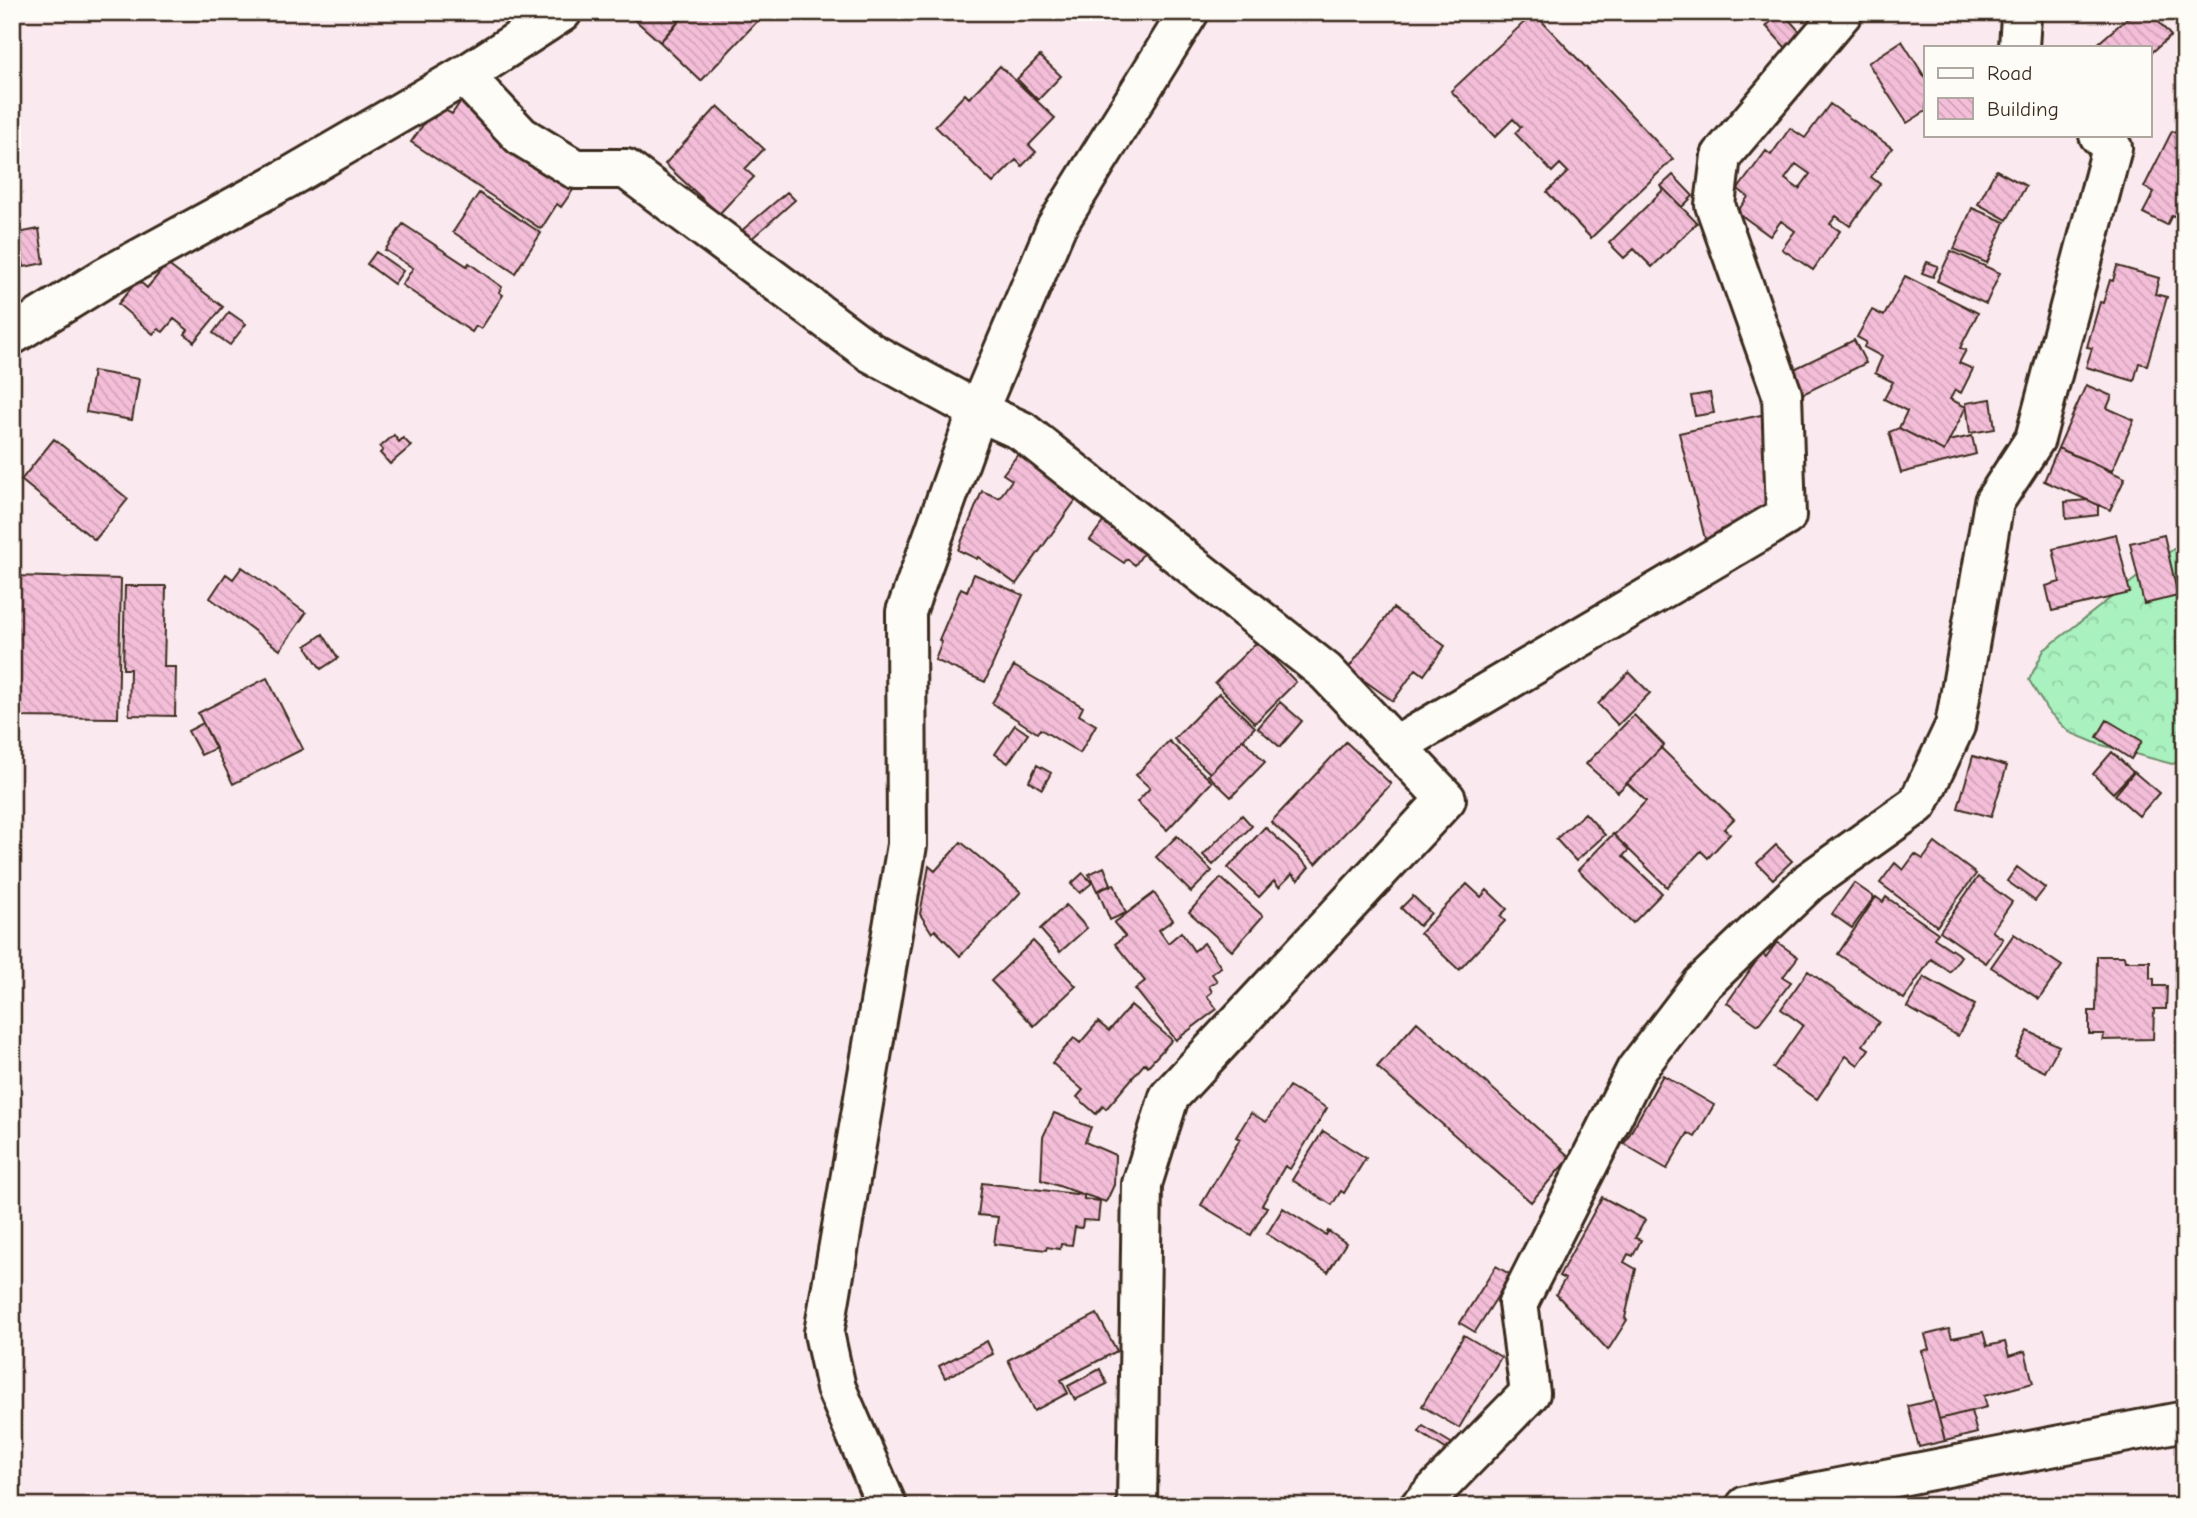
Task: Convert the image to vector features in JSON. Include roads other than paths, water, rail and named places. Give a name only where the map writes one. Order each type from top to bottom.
[{"type":"street","points":[[12,335],[106,277],[293,175],[470,72],[562,12]]},
{"type":"street","points":[[887,1506],[836,1388],[824,1333],[907,845],[906,612],[978,411],[1056,227],[1189,12]]},
{"type":"street","points":[[1396,746],[1786,516],[1782,394],[1715,205],[1721,156],[1843,12]]},
{"type":"street","points":[[2019,12],[2019,46]]},
{"type":"street","points":[[470,72],[473,85],[521,136],[575,169],[626,169],[870,352],[978,411],[1022,430],[1326,672],[1446,799],[1170,1097],[1142,1184],[1137,1506]]},
{"type":"street","points":[[1420,1506],[1530,1393],[1518,1303],[1636,1070],[1701,985],[1810,881],[1918,804],[1955,726],[1994,502],[2035,439],[2112,148],[2100,136]]},
{"type":"street","points":[[1746,1506],[2185,1421]]}]
